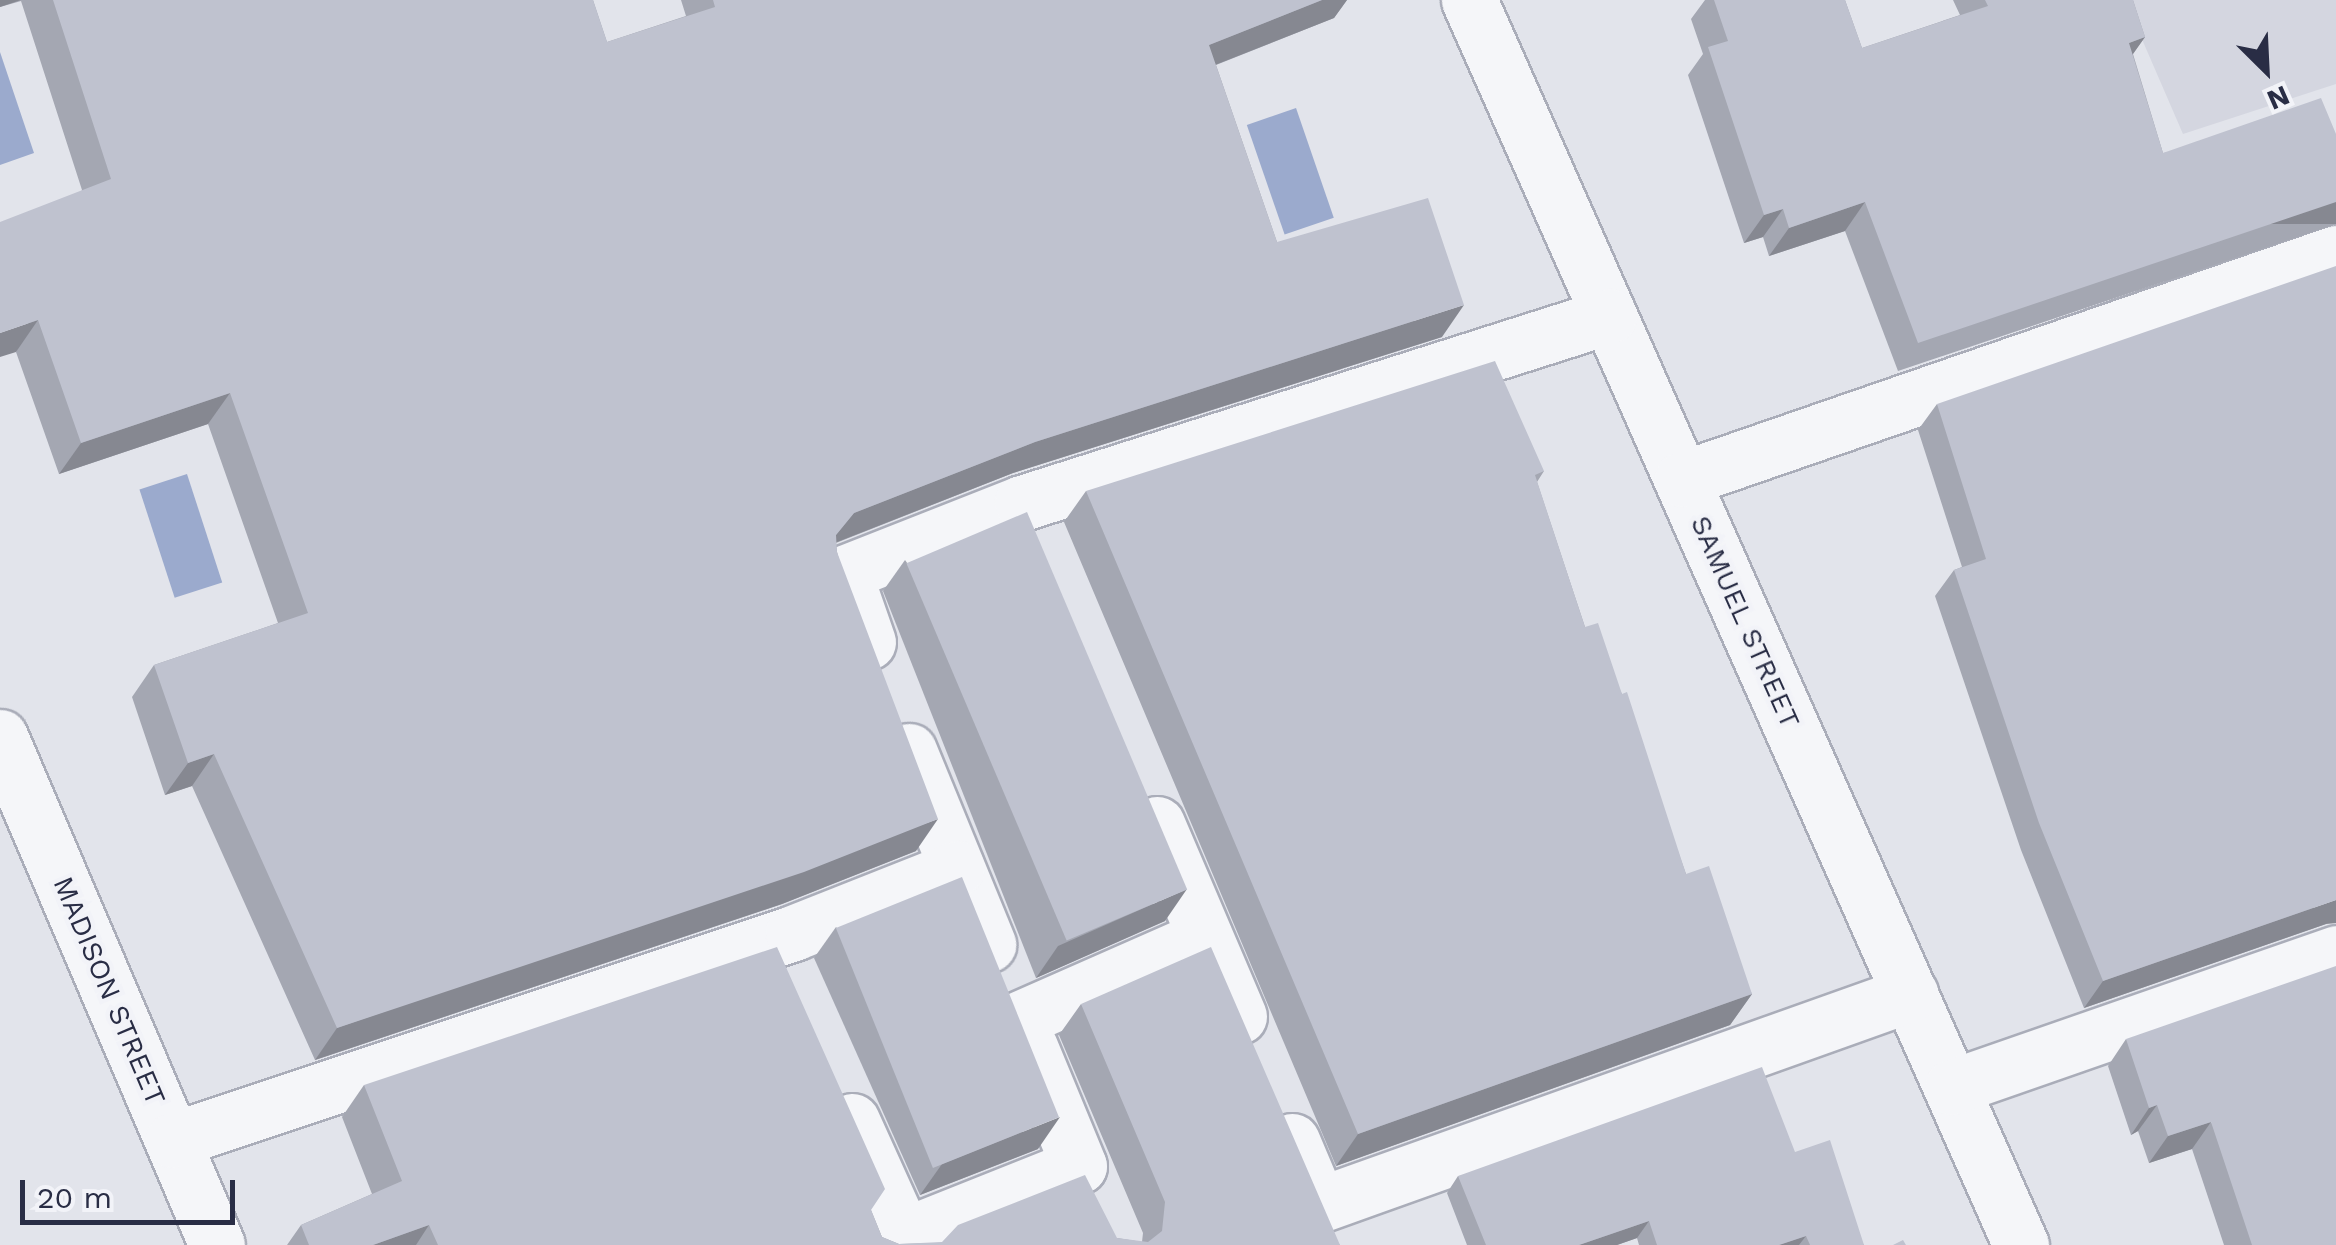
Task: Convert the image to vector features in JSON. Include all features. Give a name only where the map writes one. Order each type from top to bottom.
[{"type":"street","name":"SAMUEL STREET","points":[[1469,0],[2022,1245]]},
{"type":"street","points":[[1682,479],[2336,253]]},
{"type":"street","points":[[834,1079],[897,1242],[1090,1190],[957,868],[844,573],[1022,503],[1609,316]]},
{"type":"street","points":[[1022,503],[1044,557]]},
{"type":"street","name":"MADISON STREET","points":[[0,737],[218,1245]]},
{"type":"street","points":[[1134,771],[1319,1205],[1910,994]]},
{"type":"street","points":[[173,1140],[772,940],[957,868]]},
{"type":"street","points":[[1019,1018],[1205,937]]},
{"type":"street","points":[[772,940],[795,992]]},
{"type":"street","points":[[1952,1087],[2336,953]]},
{"type":"shaded area","points":[[2125,0],[2336,0],[2336,84],[2183,134]]},
{"type":"water","points":[[0,52],[34,153],[0,165]]},
{"type":"water","points":[[1296,108],[1334,218],[1285,235],[1247,125]]},
{"type":"water","points":[[187,474],[222,582],[175,598],[139,489]]},
{"type":"building","points":[[53,0],[593,0],[607,42],[715,7],[713,0],[1322,0],[1209,45],[1277,242],[1428,198],[1464,305],[1035,442],[854,513],[836,535],[837,552],[938,819],[804,872],[337,1028],[214,754],[188,763],[154,665],[308,613],[230,393],[81,443],[38,320],[0,333],[0,222],[111,179]]},
{"type":"building","points":[[1714,0],[1845,0],[1862,48],[1988,6],[1985,0],[2133,0],[2145,37],[2129,43],[2163,153],[2321,98],[2336,134],[2336,202],[1918,343],[1865,202],[1789,228],[1783,209],[1764,215],[1708,47],[1728,41]]},
{"type":"building","points":[[2336,266],[2336,900],[2103,981],[2039,823],[1954,570],[1986,559],[1937,404]]},
{"type":"building","points":[[1495,361],[1544,471],[1535,475],[1585,627],[1598,623],[1622,694],[1627,692],[1686,874],[1709,866],[1752,994],[1358,1134],[1086,491]]},
{"type":"building","points":[[1027,512],[1187,889],[1067,941],[906,563]]},
{"type":"building","points":[[962,877],[1059,1117],[933,1168],[836,928]]},
{"type":"building","points":[[777,947],[885,1189],[871,1210],[882,1237],[899,1244],[942,1242],[958,1225],[1085,1175],[1117,1238],[1148,1242],[1162,1231],[1165,1202],[1081,1004],[1211,947],[1340,1245],[438,1245],[429,1225],[373,1245],[309,1245],[301,1225],[402,1181],[364,1085]]},
{"type":"building","points":[[2336,966],[2336,1245],[2252,1245],[2211,1122],[2168,1136],[2157,1105],[2149,1108],[2126,1039]]},
{"type":"building","points":[[1762,1067],[1795,1152],[1830,1140],[1864,1245],[1810,1245],[1806,1236],[1779,1245],[1657,1245],[1649,1221],[1579,1245],[1486,1245],[1458,1176]]}]
